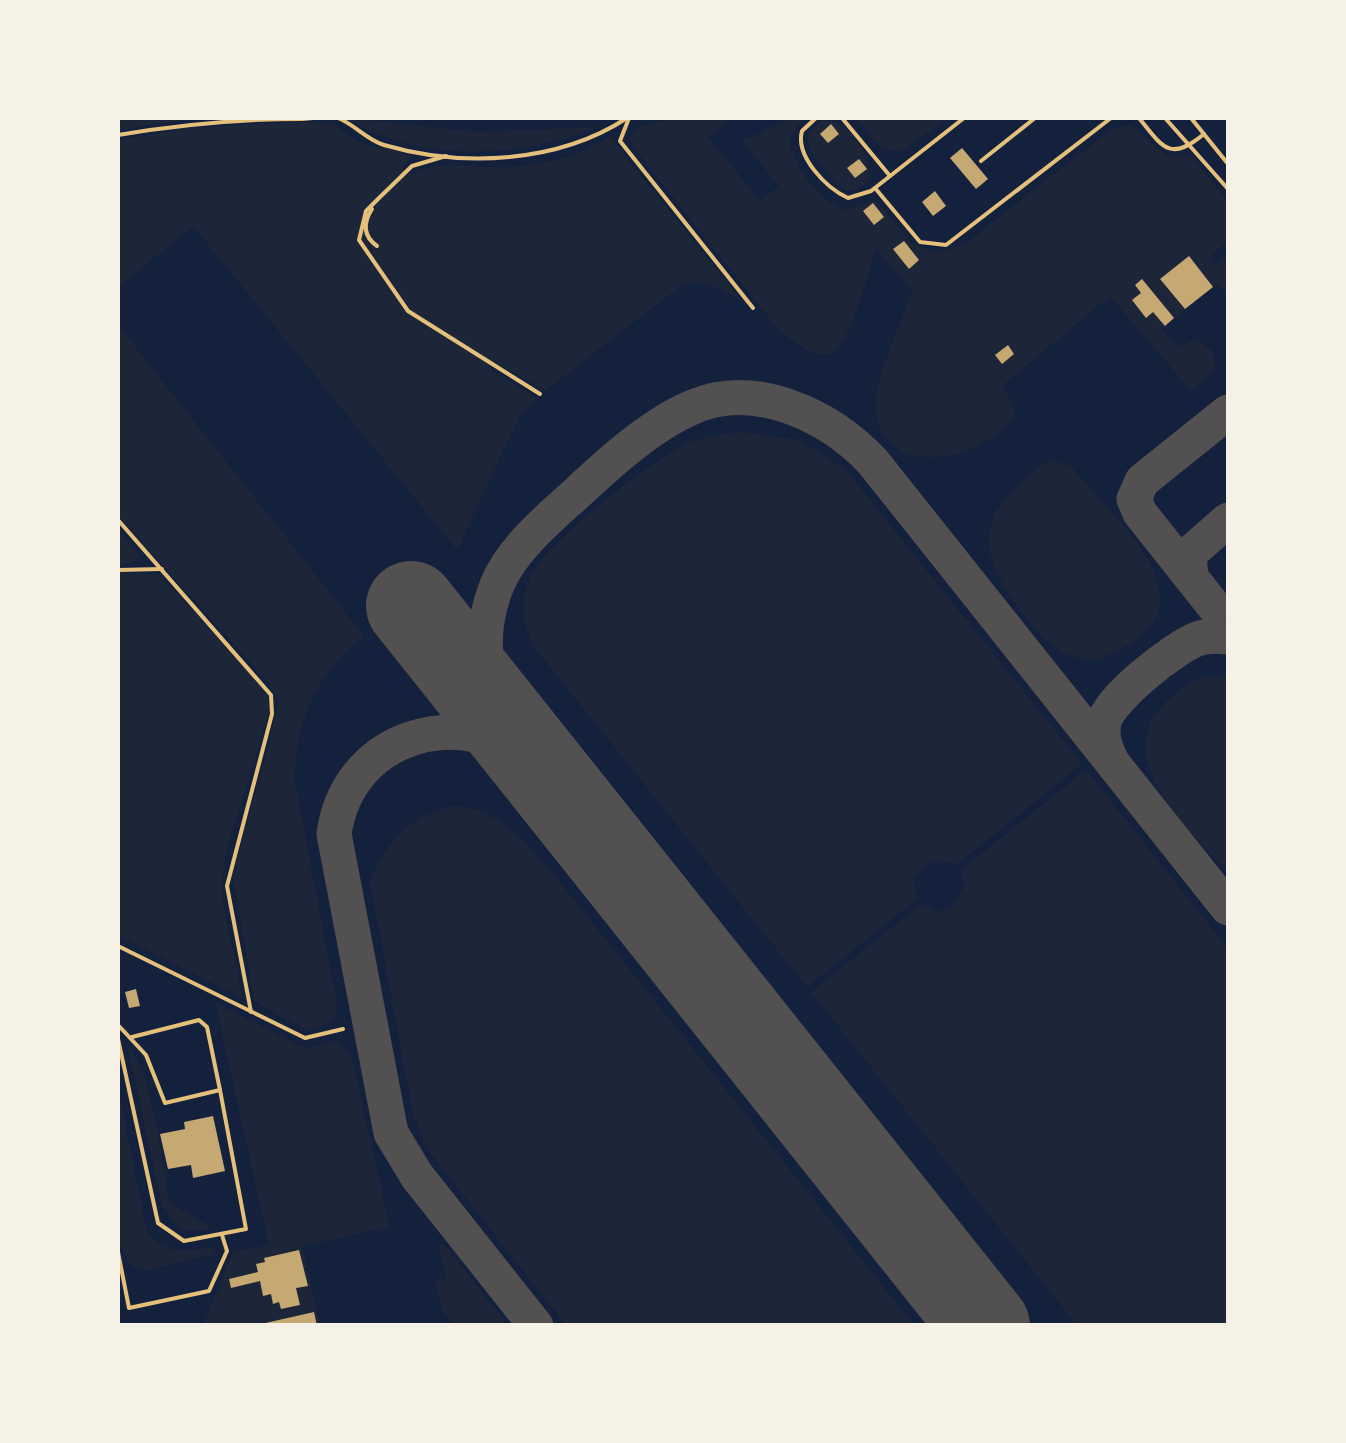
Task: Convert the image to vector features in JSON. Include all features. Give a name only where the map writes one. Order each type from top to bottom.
[{"type":"lane","points":[[118,136],[176,125],[338,118],[384,145],[451,155],[513,158],[551,151],[604,133],[628,118]]},
{"type":"lane","points":[[466,118],[500,118]]},
{"type":"lane","points":[[628,118],[620,141],[752,308]]},
{"type":"lane","points":[[816,118],[800,140],[802,152],[828,185],[848,198],[858,198],[874,188],[964,118]]},
{"type":"lane","points":[[842,118],[890,176]]},
{"type":"lane","points":[[982,161],[1035,118]]},
{"type":"lane","points":[[874,188],[920,242],[946,245],[1111,118]]},
{"type":"lane","points":[[1138,118],[1166,148],[1174,151],[1188,147],[1204,134]]},
{"type":"lane","points":[[1164,118],[1228,188]]},
{"type":"lane","points":[[1191,118],[1228,164]]},
{"type":"lane","points":[[451,155],[412,166],[366,211],[359,240],[408,311],[540,394]]},
{"type":"lane","points":[[377,246],[368,240],[365,229],[379,198]]},
{"type":"lane","points":[[118,520],[264,682],[274,704],[227,886],[251,1012]]},
{"type":"lane","points":[[118,570],[162,569]]},
{"type":"lane","points":[[118,946],[305,1038],[343,1029]]},
{"type":"lane","points":[[118,1039],[158,1222],[184,1241],[246,1229],[207,1027],[199,1020],[132,1037]]},
{"type":"lane","points":[[118,1025],[132,1037],[160,1080],[165,1103],[220,1090]]},
{"type":"lane","points":[[118,1252],[129,1308],[209,1290],[227,1251],[222,1234]]},
{"type":"shaded area","points":[[118,118],[198,118],[118,130]]},
{"type":"shaded area","points":[[346,118],[478,132],[597,127],[536,145],[470,151],[405,143]]},
{"type":"shaded area","points":[[677,118],[724,118],[728,122],[708,137],[760,201],[779,186],[741,140],[803,118],[789,139],[791,150],[817,191],[846,210],[875,199],[910,241],[936,253],[965,244],[1112,129],[1131,125],[1166,155],[1192,157],[1228,202],[1228,241],[1211,256],[1215,265],[1228,255],[1228,293],[1217,284],[1162,329],[1177,348],[1195,339],[1212,350],[1215,369],[1191,391],[1110,296],[1003,385],[1016,414],[1002,430],[961,453],[937,457],[896,448],[883,432],[876,397],[912,290],[876,249],[858,309],[835,351],[821,355],[795,342],[778,329],[633,147],[631,136],[640,126]]},
{"type":"shaded area","points":[[857,118],[950,118],[899,152],[881,148]]},
{"type":"shaded area","points":[[822,120],[841,126],[863,151],[869,181],[857,189],[843,190],[809,150],[808,134]]},
{"type":"shaded area","points":[[332,124],[359,142],[412,155],[401,169],[413,174],[442,165],[504,167],[552,161],[609,136],[745,305],[708,285],[682,285],[545,391],[493,361],[489,369],[537,398],[519,417],[457,550],[193,226],[118,287],[118,140],[187,128]]},
{"type":"shaded area","points":[[118,325],[364,636],[321,682],[305,719],[296,759],[295,781],[338,1010],[329,1024],[307,1030],[254,1001],[233,875],[279,704],[268,682],[118,515]]},
{"type":"shaded area","points":[[741,432],[799,440],[846,470],[1082,764],[956,865],[937,861],[926,866],[914,881],[918,898],[807,987],[535,648],[523,611],[528,584],[542,560],[603,503],[687,444]]},
{"type":"shaded area","points":[[1051,459],[1072,467],[1138,545],[1153,571],[1160,596],[1155,619],[1134,641],[1094,661],[1063,652],[1039,633],[1007,591],[990,549],[990,530],[1008,495]]},
{"type":"shaded area","points":[[118,529],[137,552],[137,560],[118,568]]},
{"type":"shaded area","points":[[118,572],[160,575],[266,690],[269,713],[224,858],[222,900],[243,999],[118,935]]},
{"type":"shaded area","points":[[1228,676],[1228,874],[1161,792],[1150,769],[1146,746],[1151,723],[1174,695],[1202,678]]},
{"type":"shaded area","points":[[1086,770],[1228,948],[1228,1325],[1077,1325],[811,992],[922,904],[937,912],[953,906],[965,885],[961,870]]},
{"type":"shaded area","points":[[454,806],[497,819],[551,871],[914,1325],[566,1325],[428,1150],[413,1115],[370,881],[384,854],[402,832],[425,816]]},
{"type":"shaded area","points":[[215,1002],[298,1045],[307,1048],[336,1040],[351,1055],[390,1227],[302,1246],[320,1325],[203,1326],[233,1252],[269,1245]]},
{"type":"shaded area","points":[[128,1047],[150,1096],[170,1204],[210,1226],[206,1231],[180,1229],[162,1205]]},
{"type":"shaded area","points":[[118,1086],[146,1229],[168,1248],[185,1251],[214,1246],[216,1254],[147,1270],[127,1259],[115,1200]]},
{"type":"shaded area","points":[[443,1243],[507,1325],[457,1325],[442,1311],[435,1281],[446,1279],[438,1246]]},
{"type":"building","points":[[831,124],[839,134],[828,143],[820,134]]},
{"type":"building","points":[[962,148],[988,179],[976,189],[950,158]]},
{"type":"building","points":[[859,159],[867,169],[855,178],[847,168]]},
{"type":"building","points":[[935,191],[946,206],[933,216],[922,202]]},
{"type":"building","points":[[873,203],[884,217],[874,225],[863,211]]},
{"type":"building","points":[[904,241],[919,260],[909,269],[893,249]]},
{"type":"building","points":[[1189,256],[1213,287],[1185,309],[1160,279]]},
{"type":"building","points":[[1142,279],[1174,318],[1165,326],[1153,312],[1146,318],[1132,300],[1141,293],[1135,285]]},
{"type":"building","points":[[1008,345],[1014,354],[1002,364],[995,355]]},
{"type":"building","points":[[136,989],[140,1006],[129,1008],[125,992]]},
{"type":"building","points":[[213,1116],[225,1171],[193,1178],[191,1165],[168,1169],[160,1134],[185,1129],[184,1122]]},
{"type":"building","points":[[299,1250],[308,1286],[296,1288],[300,1305],[281,1309],[279,1302],[273,1304],[271,1294],[263,1296],[260,1281],[231,1288],[229,1279],[258,1272],[256,1264],[265,1262],[264,1258]]},
{"type":"building","points":[[314,1312],[317,1326],[261,1326],[261,1324]]},
{"type":"taxiway","points":[[501,719],[487,669],[485,636],[497,585],[521,547],[603,469],[662,423],[717,400],[766,400],[814,417],[856,445],[873,462],[1228,908]]},
{"type":"taxiway","points":[[1228,412],[1142,481],[1134,499],[1140,513],[1228,624]]},
{"type":"taxiway","points":[[1191,577],[1189,554],[1228,520]]},
{"type":"taxiway","points":[[1111,760],[1103,727],[1118,700],[1144,675],[1187,644],[1205,637],[1228,637]]},
{"type":"taxiway","points":[[536,1326],[417,1176],[391,1133],[334,834],[344,799],[362,771],[386,751],[414,738],[446,732],[478,735],[509,746],[538,766]]},
{"type":"runway","points":[[411,606],[985,1326]]}]
